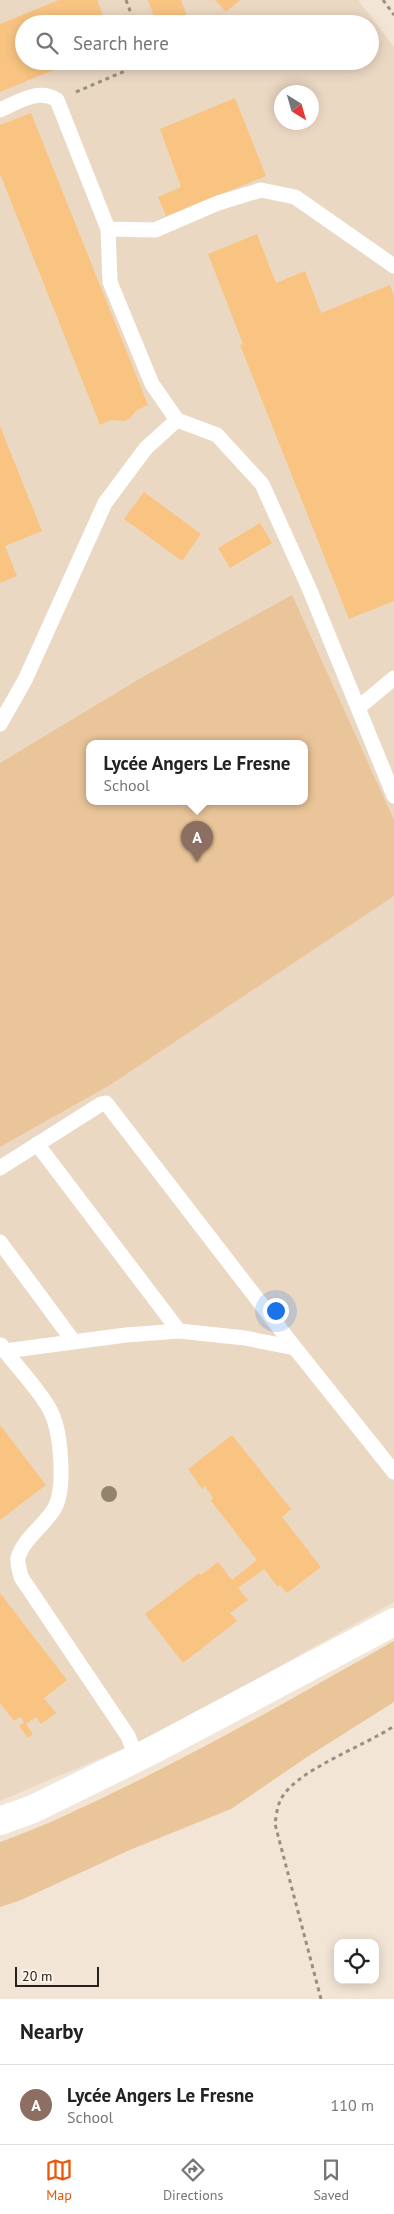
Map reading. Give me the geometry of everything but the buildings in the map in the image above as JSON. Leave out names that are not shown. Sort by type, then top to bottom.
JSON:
[{"type":"street","points":[[0,1821],[33,1809],[136,1757],[394,1622]]},
{"type":"lane","points":[[0,110],[33,95],[49,95],[57,100],[108,229],[110,282],[152,384],[177,420],[218,435],[262,484],[308,588],[394,796]]},
{"type":"lane","points":[[108,229],[155,230],[218,204],[262,190],[295,197],[394,266]]},
{"type":"lane","points":[[0,724],[25,680],[106,503],[146,448],[177,420]]},
{"type":"lane","points":[[358,708],[394,678]]},
{"type":"lane","points":[[0,1168],[106,1102],[295,1348],[394,1472]]},
{"type":"lane","points":[[37,1144],[179,1331]]},
{"type":"lane","points":[[0,1242],[74,1342]]},
{"type":"lane","points":[[3,1348],[179,1331],[245,1338],[295,1348]]},
{"type":"lane","points":[[3,1348],[50,1410],[56,1423],[62,1473],[61,1489],[55,1508],[23,1546],[18,1558],[21,1577],[128,1736],[136,1757]]},
{"type":"path","points":[[126,0],[132,15]]},
{"type":"path","points":[[383,0],[394,15]]},
{"type":"path","points":[[93,84],[125,70]]},
{"type":"path","points":[[321,1999],[275,1824],[280,1801],[293,1783],[394,1726]]},
{"type":"shaded area","points":[[0,0],[358,0],[369,15],[15,15],[15,70],[379,70],[379,27],[394,47],[394,1602],[160,1733],[0,1801]]},
{"type":"shaded area","points":[[292,595],[394,820],[394,896],[110,1085],[0,1147],[0,763],[141,678]]},
{"type":"shaded area","points":[[394,1641],[394,1702],[307,1757],[231,1809],[132,1849],[21,1900],[0,1907],[0,1842],[66,1815],[165,1767]]},
{"type":"place","name":"Lycée Angers Le Fresne","points":[[197,862]]}]
